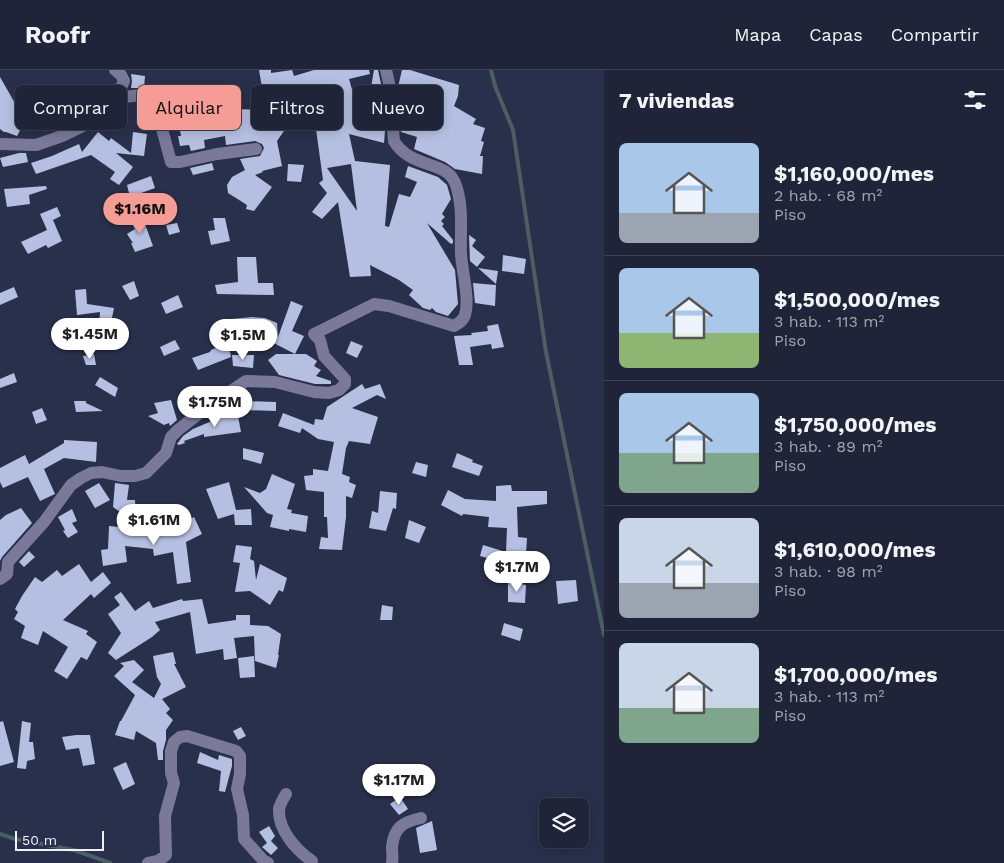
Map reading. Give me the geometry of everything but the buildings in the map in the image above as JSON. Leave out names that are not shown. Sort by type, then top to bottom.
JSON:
[{"type":"street","points":[[115,70],[122,75],[124,81],[122,85]]},
{"type":"street","points":[[0,579],[7,574],[8,562],[44,522],[71,485],[91,473],[102,472],[121,476],[135,476],[146,473],[166,453],[171,437],[178,430],[211,404],[246,381],[275,382],[314,392],[329,393],[339,390],[345,384],[345,379],[324,356],[320,340],[314,334],[374,304],[396,308],[454,326],[461,322],[465,315],[466,305],[461,255],[459,197],[453,178],[443,169],[408,157],[398,149],[394,141],[389,83],[386,70]]},
{"type":"street","points":[[127,97],[141,95],[155,103],[171,162],[256,149]]},
{"type":"street","points":[[0,144],[36,145],[74,130]]},
{"type":"street","points":[[148,863],[158,861],[166,855],[165,816],[174,782],[171,751],[174,742],[180,737],[187,736],[236,751],[240,756],[240,774],[237,789],[243,815],[244,839],[268,863]]},
{"type":"street","points":[[286,794],[279,810],[283,829],[289,839],[312,862]]},
{"type":"street","points":[[392,863],[392,847],[396,830],[404,824],[421,818]]},
{"type":"waterway","points":[[491,70],[495,86],[513,130],[546,352],[604,635]]},
{"type":"waterway","points":[[0,834],[15,839],[74,850],[110,863]]}]
